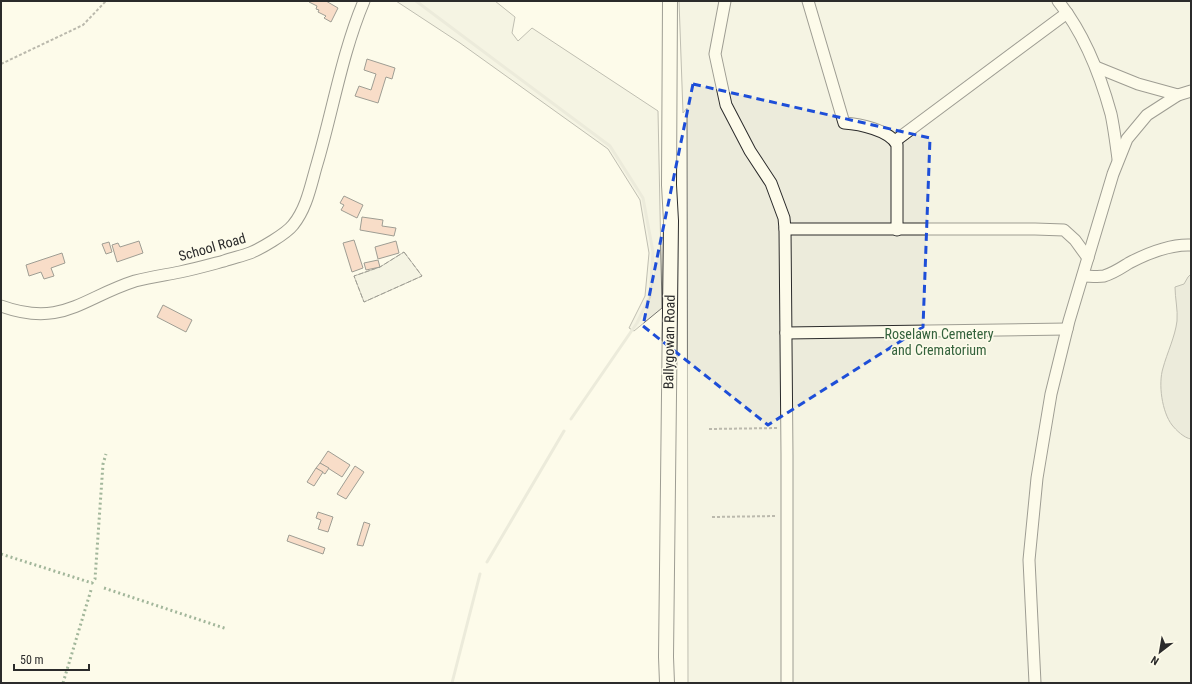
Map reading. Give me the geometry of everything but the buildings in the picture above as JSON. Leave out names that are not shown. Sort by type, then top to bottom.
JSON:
[{"type":"main road","name":"Ballygowan Road","points":[[667,683],[666,657],[671,221],[669,185],[670,1]]},
{"type":"street","name":"School Road","points":[[1,306],[28,314],[50,314],[68,310],[92,300],[104,293],[136,281],[189,270],[251,253],[275,239],[293,226],[305,204],[324,140],[347,50],[364,1]]},
{"type":"street","points":[[726,1],[715,54],[726,105],[750,151],[771,183],[784,218],[785,229],[787,683]]},
{"type":"street","points":[[808,1],[844,123],[859,124],[890,136],[895,141],[898,152],[897,230]]},
{"type":"street","points":[[1058,1],[1067,13],[1096,67],[1111,115],[1118,160]]},
{"type":"street","points":[[895,141],[1067,13]]},
{"type":"street","points":[[1096,67],[1138,84],[1178,95]]},
{"type":"street","points":[[1035,683],[1029,560],[1037,478],[1051,394],[1067,329],[1113,174],[1127,139],[1147,116],[1178,95],[1191,91]]},
{"type":"street","points":[[785,229],[1064,230],[1075,240],[1088,258]]},
{"type":"street","points":[[1083,276],[1103,276],[1115,272],[1129,263],[1152,253],[1179,244],[1191,244]]},
{"type":"street","points":[[786,333],[1067,329]]},
{"type":"path","points":[[1,64],[83,25],[106,1]]},
{"type":"path","points":[[709,429],[787,428]]},
{"type":"path","points":[[712,516],[786,516]]},
{"type":"highlighted area","points":[[693,84],[930,138],[923,327],[768,425],[643,326]]},
{"type":"green space","points":[[396,1],[495,1],[515,17],[512,33],[518,41],[532,28],[658,111],[662,308],[634,331],[629,328],[645,296],[649,253],[640,200],[608,149],[460,43]]},
{"type":"green space","name":"Roselawn Cemetery and Crematorium","points":[[679,1],[1191,1],[1191,683],[688,683],[687,108],[683,113]]},
{"type":"green space","points":[[404,252],[422,276],[364,302],[354,276],[380,267]]},
{"type":"shaded area","points":[[1191,274],[1191,439],[1180,434],[1169,419],[1163,405],[1161,382],[1163,368],[1175,333],[1177,321],[1175,287],[1184,284]]},
{"type":"waterway","points":[[416,1],[610,146],[643,198],[653,252],[650,296],[637,323],[571,419]]},
{"type":"waterway","points":[[487,562],[564,431]]},
{"type":"waterway","points":[[452,683],[480,574]]},
{"type":"hedge","points":[[1,554],[92,583],[95,579],[103,464],[106,454]]},
{"type":"hedge","points":[[104,588],[227,629]]},
{"type":"hedge","points":[[63,683],[91,590]]},
{"type":"fence","points":[[404,252],[422,276],[364,302],[354,276],[380,267],[404,252]]}]
